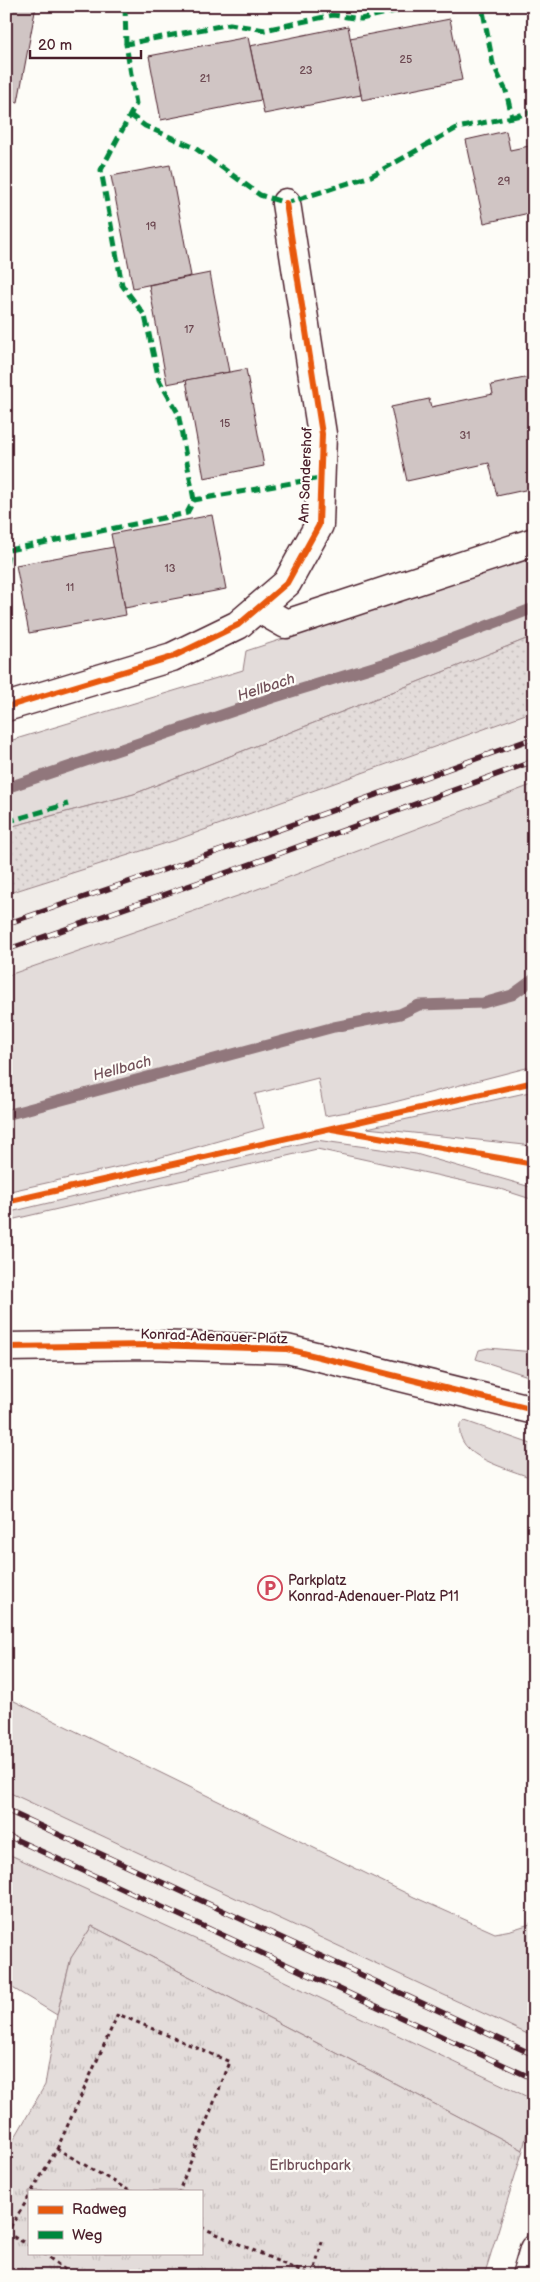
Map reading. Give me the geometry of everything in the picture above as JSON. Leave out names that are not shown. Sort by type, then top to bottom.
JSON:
[{"type":"street","name":"Am Sandershof","points":[[6,707],[172,658],[238,625],[287,583],[318,524],[322,434],[286,203]]},
{"type":"street","points":[[258,608],[286,624],[534,542]]},
{"type":"street","name":"Konrad-Adenauer-Platz","points":[[6,1347],[151,1345],[287,1349],[534,1410]]},
{"type":"street","points":[[526,2276],[534,2249]]},
{"type":"path","points":[[33,2190],[57,2149],[118,2014],[230,2062],[179,2190]]},
{"type":"path","points":[[57,2149],[128,2190]]},
{"type":"path","points":[[28,2198],[6,2233],[28,2244]]},
{"type":"path","points":[[202,2227],[312,2276],[322,2238]]},
{"type":"path","points":[[44,2254],[73,2276]]},
{"type":"shaded area","points":[[534,711],[534,784],[255,890],[6,976],[6,894],[179,839]]},
{"type":"shaded area","points":[[6,1791],[534,2037],[534,2100],[217,1949],[6,1853]]},
{"type":"green space","points":[[534,557],[534,636],[134,794],[6,828],[6,742],[243,670],[246,651]]},
{"type":"green space","points":[[534,636],[534,711],[179,839],[6,894],[6,828],[134,794]]},
{"type":"green space","points":[[534,784],[534,1066],[379,1106],[325,1116],[318,1078],[255,1094],[264,1128],[158,1158],[6,1192],[6,976],[255,890]]},
{"type":"green space","points":[[534,1091],[534,1146],[367,1128]]},
{"type":"green space","points":[[316,1140],[416,1154],[534,1188],[534,1200],[500,1189],[317,1149],[6,1221],[6,1213]]},
{"type":"green space","points":[[488,1348],[534,1352],[534,1378],[476,1359],[479,1350]]},
{"type":"green space","points":[[465,1421],[534,1445],[534,1479],[498,1466],[474,1453],[460,1436],[460,1424]]},
{"type":"green space","points":[[6,1697],[414,1897],[495,1933],[530,1924],[534,1917],[534,2037],[6,1791]]},
{"type":"green space","points":[[6,1853],[217,1949],[534,2100],[523,2150],[92,1926],[71,1958],[57,2015],[6,1984]]},
{"type":"green space","name":"Erlbruchpark","points":[[92,1926],[523,2150],[484,2276],[6,2276],[6,2153],[45,2085],[57,2015],[71,1958]]},
{"type":"building","points":[[6,6],[36,6],[18,102],[6,100]]},
{"type":"building","points":[[450,19],[462,80],[362,100],[350,38]]},
{"type":"building","points":[[348,26],[361,95],[264,114],[250,46]]},
{"type":"building","points":[[248,37],[261,100],[161,120],[149,56]]},
{"type":"building","points":[[506,131],[510,150],[534,145],[534,212],[484,223],[466,140]]},
{"type":"building","points":[[170,165],[191,276],[133,288],[111,176]]},
{"type":"building","points":[[210,273],[229,372],[167,384],[149,285]]},
{"type":"building","points":[[246,369],[264,466],[204,478],[186,380]]},
{"type":"building","points":[[534,376],[534,488],[497,496],[489,463],[407,481],[391,407],[429,399],[431,407],[493,394],[491,385]]},
{"type":"building","points":[[212,515],[226,589],[125,608],[111,534]]},
{"type":"building","points":[[114,547],[126,615],[29,633],[16,565]]},
{"type":"waterway","name":"Hellbach","points":[[6,788],[272,698],[396,660],[534,608]]},
{"type":"waterway","name":"Hellbach","points":[[6,1115],[334,1027],[400,1014],[419,1005],[483,1003],[512,995],[534,979]]},
{"type":"railway","points":[[6,924],[239,844],[534,738]]},
{"type":"railway","points":[[6,950],[534,761]]},
{"type":"railway","points":[[6,1810],[534,2055]]},
{"type":"railway","points":[[6,1835],[534,2079]]},
{"type":"marked path","points":[[125,6],[126,44]]},
{"type":"marked path","points":[[194,500],[178,413],[159,380],[145,316],[122,285],[101,170],[136,104],[126,44],[230,24],[265,30],[333,15],[361,19],[417,6]]},
{"type":"marked path","points":[[129,114],[145,126],[195,148],[260,195],[286,203],[371,176],[457,128],[512,117],[506,91],[493,64],[482,6]]},
{"type":"marked path","points":[[512,117],[534,112]]},
{"type":"marked path","points":[[6,565],[9,550],[187,513],[194,500],[320,478]]},
{"type":"marked path","points":[[6,822],[68,804]]},
{"type":"cycle path","points":[[6,707],[172,657],[238,625],[287,583],[319,525],[322,434],[286,203]]},
{"type":"cycle path","points":[[6,1202],[534,1082]]},
{"type":"cycle path","points":[[332,1129],[534,1164]]},
{"type":"cycle path","points":[[6,1347],[151,1345],[287,1349],[534,1410]]},
{"type":"place","name":"Parkplatz Konrad-Adenauer-Platz P11","points":[[270,1588]]}]
